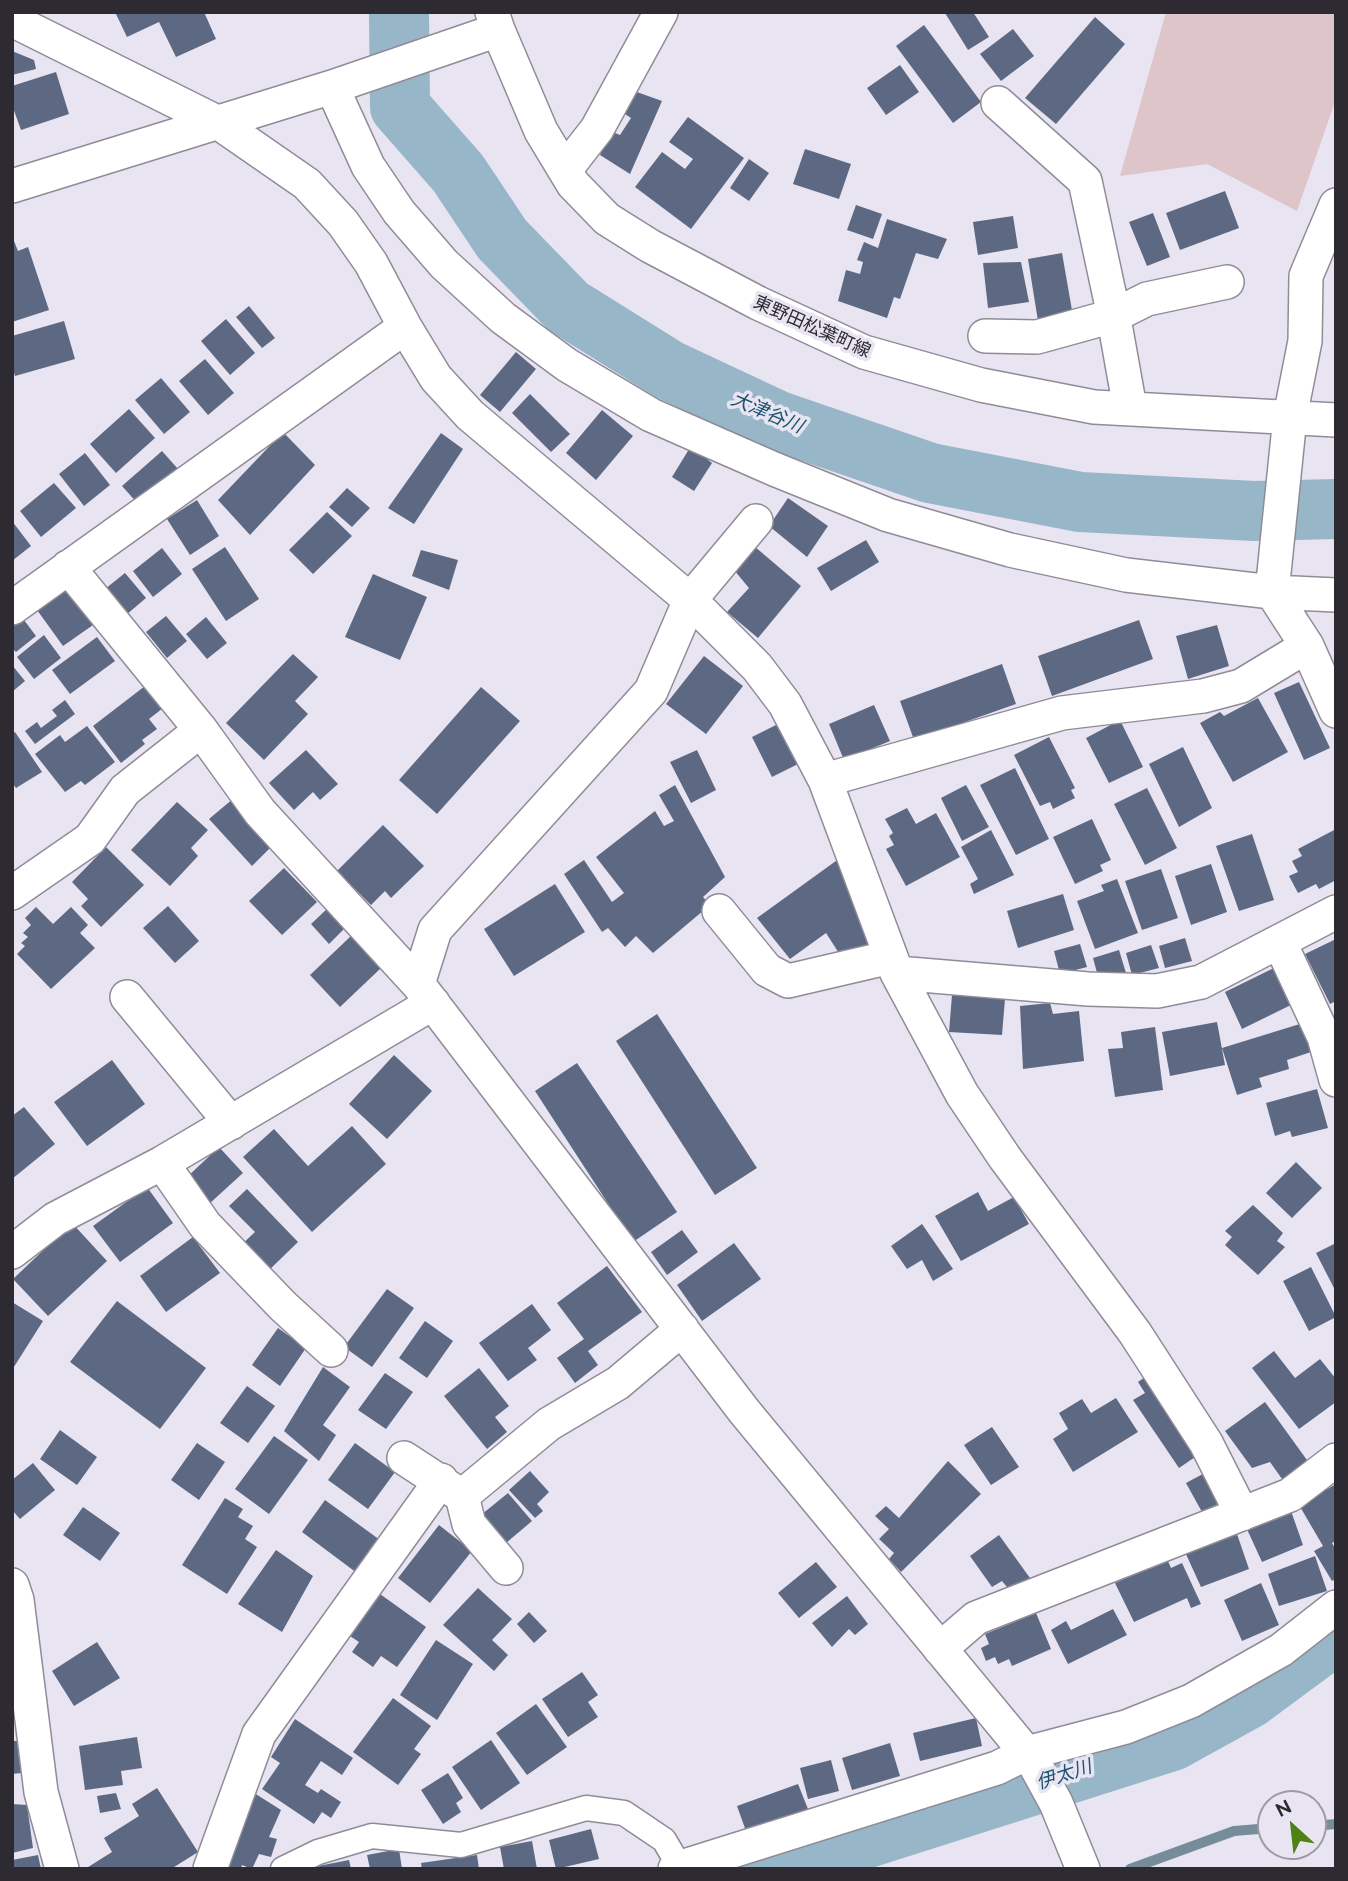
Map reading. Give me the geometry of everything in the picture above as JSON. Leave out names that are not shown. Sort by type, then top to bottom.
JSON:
[{"type":"street","points":[[565,170],[597,129],[661,12]]},
{"type":"street","points":[[12,20],[219,123],[307,184],[343,223],[371,263],[436,379],[470,415],[690,600],[757,667],[785,704],[825,780],[894,965],[962,1094],[1005,1158],[1135,1333],[1206,1443],[1242,1514]]},
{"type":"street","points":[[12,186],[340,84],[495,21]]},
{"type":"street","name":"東野田松葉町線","points":[[495,21],[541,131],[573,184],[607,219],[650,246],[758,303],[864,352],[982,385],[1094,407],[1130,408],[1289,426],[1336,420]]},
{"type":"street","points":[[340,84],[368,166],[399,212],[444,264],[503,318],[567,365],[650,415],[774,470],[901,519],[1010,550],[1126,575],[1336,595]]},
{"type":"street","points":[[998,103],[1085,181],[1130,408]]},
{"type":"street","points":[[1336,205],[1306,276],[1305,341],[1289,426],[1272,587],[1307,646],[1336,711]]},
{"type":"street","points":[[985,337],[1037,337],[1113,316],[1147,299],[1227,282]]},
{"type":"street","points":[[12,608],[405,327]]},
{"type":"street","points":[[12,1252],[55,1219],[231,1123],[425,994],[435,930],[651,691],[690,600],[756,521]]},
{"type":"street","points":[[68,568],[201,730],[260,812],[425,994],[744,1411],[1030,1757],[1056,1803],[1083,1869]]},
{"type":"street","points":[[825,780],[1062,713],[1203,696],[1241,686],[1307,646]]},
{"type":"street","points":[[12,893],[90,839],[125,790],[201,730]]},
{"type":"street","points":[[719,911],[767,970],[788,981],[894,965],[1088,989],[1157,991],[1201,982],[1336,912]]},
{"type":"street","points":[[1280,943],[1324,1037],[1336,1080]]},
{"type":"street","points":[[127,997],[231,1123]]},
{"type":"street","points":[[162,1163],[205,1225],[283,1306],[331,1350]]},
{"type":"street","points":[[210,1869],[259,1734],[452,1488],[549,1424],[618,1383],[682,1329]]},
{"type":"street","points":[[404,1458],[452,1488],[469,1524],[506,1568]]},
{"type":"street","points":[[940,1648],[976,1618],[1290,1495],[1336,1460]]},
{"type":"street","points":[[12,1585],[17,1600],[41,1792],[62,1869]]},
{"type":"street","points":[[283,1869],[318,1852],[372,1836],[461,1845],[586,1808],[624,1813],[664,1840],[679,1868],[1126,1727],[1191,1701],[1281,1650],[1336,1607]]},
{"type":"shaded area","points":[[1166,12],[1336,12],[1336,99],[1297,211],[1207,164],[1120,176]]},
{"type":"building","points":[[115,12],[204,12],[216,39],[176,57],[159,22],[127,37]]},
{"type":"building","points":[[946,12],[973,12],[989,37],[968,50]]},
{"type":"building","points":[[1095,17],[1125,44],[1056,124],[1025,98]]},
{"type":"building","points":[[924,25],[981,102],[953,123],[896,46]]},
{"type":"building","points":[[1013,29],[1034,56],[1001,81],[980,54]]},
{"type":"building","points":[[12,51],[34,60],[36,69],[12,75]]},
{"type":"building","points":[[900,65],[919,92],[886,115],[867,88]]},
{"type":"building","points":[[56,72],[69,114],[21,130],[12,105],[12,86]]},
{"type":"building","points":[[634,91],[662,101],[630,174],[600,155],[610,131],[620,135],[631,118],[622,112]]},
{"type":"building","points":[[688,117],[744,158],[691,229],[635,187],[662,152],[685,169],[693,159],[669,142]]},
{"type":"building","points":[[805,149],[851,164],[839,199],[793,184]]},
{"type":"building","points":[[749,159],[769,173],[749,201],[730,188]]},
{"type":"building","points":[[1225,191],[1239,228],[1180,250],[1166,213]]},
{"type":"building","points":[[856,205],[882,214],[873,239],[847,230]]},
{"type":"building","points":[[1153,213],[1170,257],[1147,266],[1129,222]]},
{"type":"building","points":[[1013,216],[1018,248],[978,255],[973,222]]},
{"type":"building","points":[[887,219],[947,239],[938,259],[916,253],[900,299],[894,297],[887,318],[838,301],[846,270],[860,274],[863,262],[857,260],[864,242],[878,248]]},
{"type":"building","points":[[12,236],[18,251],[28,247],[49,310],[12,322]]},
{"type":"building","points":[[1062,253],[1073,316],[1038,321],[1028,259]]},
{"type":"building","points":[[1021,262],[1029,302],[988,308],[983,263]]},
{"type":"building","points":[[249,306],[275,338],[262,348],[236,317]]},
{"type":"building","points":[[226,319],[255,353],[230,375],[201,341]]},
{"type":"building","points":[[64,321],[75,359],[15,376],[12,366],[12,336]]},
{"type":"building","points":[[516,352],[536,369],[500,412],[480,395]]},
{"type":"building","points":[[205,359],[234,393],[208,415],[179,381]]},
{"type":"building","points":[[161,378],[190,412],[164,434],[135,400]]},
{"type":"building","points":[[530,394],[570,434],[551,452],[512,413]]},
{"type":"building","points":[[129,409],[155,438],[116,473],[90,444]]},
{"type":"building","points":[[602,410],[633,436],[596,480],[566,453]]},
{"type":"building","points":[[283,432],[315,465],[250,535],[218,500]]},
{"type":"building","points":[[441,433],[463,449],[414,524],[388,508]]},
{"type":"building","points":[[691,446],[712,463],[694,491],[672,477]]},
{"type":"building","points":[[162,451],[178,469],[139,505],[122,486]]},
{"type":"building","points":[[85,453],[110,485],[84,506],[59,474]]},
{"type":"building","points":[[54,483],[76,508],[41,537],[20,511]]},
{"type":"building","points":[[347,488],[370,508],[352,527],[329,507]]},
{"type":"building","points":[[788,498],[828,526],[807,557],[769,526]]},
{"type":"building","points":[[197,500],[219,536],[190,555],[167,519]]},
{"type":"building","points":[[327,512],[352,536],[313,574],[289,550]]},
{"type":"building","points":[[12,521],[31,546],[12,561]]},
{"type":"building","points":[[866,540],[879,562],[831,591],[817,568]]},
{"type":"building","points":[[754,546],[801,586],[758,638],[727,612],[749,588],[734,570]]},
{"type":"building","points":[[225,547],[259,599],[226,621],[192,569]]},
{"type":"building","points":[[162,548],[182,574],[153,597],[133,571]]},
{"type":"building","points":[[421,550],[458,560],[449,590],[412,576]]},
{"type":"building","points":[[125,573],[146,598],[126,615],[105,589]]},
{"type":"building","points":[[373,574],[427,597],[400,660],[345,637]]},
{"type":"building","points":[[62,581],[93,625],[63,646],[32,603]]},
{"type":"building","points":[[18,612],[36,636],[16,652],[12,648],[12,617]]},
{"type":"building","points":[[166,616],[187,641],[167,658],[146,632]]},
{"type":"building","points":[[206,617],[227,643],[207,659],[186,634]]},
{"type":"building","points":[[1139,620],[1153,659],[1052,696],[1038,656]]},
{"type":"building","points":[[1217,625],[1229,666],[1188,679],[1176,636]]},
{"type":"building","points":[[44,635],[61,658],[34,679],[17,657]]},
{"type":"building","points":[[97,637],[115,661],[70,694],[52,670]]},
{"type":"building","points":[[293,654],[318,677],[295,701],[308,714],[264,760],[226,723]]},
{"type":"building","points":[[704,656],[743,686],[706,734],[666,704]]},
{"type":"building","points":[[1002,664],[1016,704],[914,740],[900,701]]},
{"type":"building","points":[[12,665],[25,681],[12,692]]},
{"type":"building","points":[[1299,682],[1330,748],[1304,760],[1274,693]]},
{"type":"building","points":[[145,686],[163,708],[149,719],[157,729],[142,740],[145,744],[121,763],[93,726]]},
{"type":"building","points":[[481,687],[520,721],[437,814],[399,780]]},
{"type":"building","points":[[1258,698],[1288,752],[1233,782],[1200,723],[1220,712],[1224,716]]},
{"type":"building","points":[[65,700],[75,714],[35,744],[25,731],[37,722],[41,728],[57,716],[52,710]]},
{"type":"building","points":[[874,705],[890,741],[844,760],[829,724]]},
{"type":"building","points":[[1120,720],[1143,767],[1109,783],[1086,738]]},
{"type":"building","points":[[778,724],[798,764],[772,777],[752,737]]},
{"type":"building","points":[[87,726],[115,762],[85,785],[81,781],[65,792],[35,754],[60,735],[65,742]]},
{"type":"building","points":[[15,732],[42,772],[16,788],[12,783],[12,734]]},
{"type":"building","points":[[1049,737],[1075,788],[1071,790],[1075,798],[1053,809],[1050,802],[1040,806],[1014,755]]},
{"type":"building","points":[[1183,747],[1212,808],[1179,827],[1149,764]]},
{"type":"building","points":[[306,750],[338,784],[320,800],[313,792],[294,810],[269,783]]},
{"type":"building","points":[[697,750],[716,790],[691,803],[670,762]]},
{"type":"building","points":[[1015,768],[1049,839],[1016,855],[980,785]]},
{"type":"building","points":[[675,785],[725,877],[703,897],[710,905],[653,953],[636,936],[625,947],[608,928],[602,932],[564,874],[584,860],[612,902],[624,893],[596,857],[655,811],[664,826],[674,821],[659,795]]},
{"type":"building","points":[[966,785],[989,827],[962,841],[941,798]]},
{"type":"building","points":[[1147,788],[1177,848],[1145,865],[1114,804]]},
{"type":"building","points":[[234,798],[275,843],[252,866],[209,819]]},
{"type":"building","points":[[177,802],[208,830],[191,848],[198,856],[170,886],[131,850]]},
{"type":"building","points":[[907,808],[916,824],[936,813],[960,857],[906,886],[886,849],[894,845],[889,836],[893,833],[885,819]]},
{"type":"building","points":[[1092,819],[1111,860],[1100,865],[1103,871],[1075,884],[1053,837]]},
{"type":"building","points":[[383,825],[424,866],[391,898],[385,891],[371,905],[337,871]]},
{"type":"building","points":[[1336,829],[1336,880],[1319,889],[1316,884],[1298,893],[1289,876],[1298,872],[1292,861],[1302,856],[1298,849]]},
{"type":"building","points":[[991,830],[1014,875],[974,894],[970,884],[978,879],[961,847]]},
{"type":"building","points":[[1252,834],[1274,900],[1239,911],[1216,846]]},
{"type":"building","points":[[106,847],[144,885],[101,927],[81,906],[88,899],[72,882]]},
{"type":"building","points":[[840,858],[869,944],[844,961],[826,933],[790,959],[757,918]]},
{"type":"building","points":[[1211,864],[1227,912],[1191,925],[1175,876]]},
{"type":"building","points":[[284,868],[317,902],[282,935],[249,901]]},
{"type":"building","points":[[1161,869],[1178,918],[1142,930],[1125,881]]},
{"type":"building","points":[[1117,879],[1138,933],[1095,949],[1077,901],[1104,891],[1101,885]]},
{"type":"building","points":[[555,884],[585,932],[514,976],[484,929]]},
{"type":"building","points":[[1063,894],[1074,930],[1018,948],[1007,911]]},
{"type":"building","points":[[168,906],[199,941],[175,963],[143,928]]},
{"type":"building","points":[[36,907],[53,924],[71,907],[88,925],[80,933],[95,948],[51,989],[17,954],[25,946],[21,943],[28,937],[23,933],[31,925],[25,918]]},
{"type":"building","points":[[329,907],[347,926],[329,944],[311,924]]},
{"type":"building","points":[[351,936],[381,968],[340,1007],[310,975]]},
{"type":"building","points":[[1185,938],[1192,961],[1165,968],[1159,946]]},
{"type":"building","points":[[1336,939],[1336,1001],[1330,1004],[1305,954]]},
{"type":"building","points":[[1080,944],[1087,967],[1060,974],[1054,951]]},
{"type":"building","points":[[1151,945],[1159,968],[1132,975],[1126,953]]},
{"type":"building","points":[[1119,950],[1126,973],[1099,980],[1093,958]]},
{"type":"building","points":[[1278,966],[1295,1003],[1242,1029],[1225,992]]},
{"type":"building","points":[[952,995],[1005,999],[1002,1035],[949,1032]]},
{"type":"building","points":[[1050,1003],[1053,1014],[1079,1011],[1084,1061],[1023,1069],[1020,1006]]},
{"type":"building","points":[[657,1014],[757,1168],[715,1195],[616,1041]]},
{"type":"building","points":[[1217,1022],[1225,1065],[1170,1076],[1162,1032]]},
{"type":"building","points":[[1303,1023],[1311,1052],[1287,1060],[1289,1069],[1259,1078],[1262,1087],[1237,1095],[1222,1048]]},
{"type":"building","points":[[1155,1027],[1163,1090],[1115,1097],[1108,1049],[1123,1048],[1121,1032]]},
{"type":"building","points":[[394,1055],[432,1091],[387,1139],[349,1104]]},
{"type":"building","points":[[112,1060],[145,1104],[87,1146],[54,1102]]},
{"type":"building","points":[[577,1063],[677,1212],[633,1242],[535,1091]]},
{"type":"building","points":[[1317,1089],[1328,1128],[1292,1137],[1290,1131],[1275,1136],[1266,1103]]},
{"type":"building","points":[[24,1107],[55,1144],[12,1179],[12,1116]]},
{"type":"building","points":[[352,1126],[386,1164],[312,1232],[243,1157],[274,1129],[308,1166]]},
{"type":"building","points":[[219,1147],[243,1173],[209,1204],[186,1178]]},
{"type":"building","points":[[1296,1162],[1322,1188],[1292,1218],[1266,1193]]},
{"type":"building","points":[[147,1187],[173,1223],[120,1262],[93,1226]]},
{"type":"building","points":[[247,1189],[298,1242],[265,1274],[239,1247],[255,1232],[229,1206]]},
{"type":"building","points":[[978,1192],[988,1211],[1014,1197],[1029,1224],[961,1261],[935,1216]]},
{"type":"building","points":[[1253,1205],[1283,1233],[1277,1241],[1285,1247],[1258,1275],[1225,1245],[1232,1237],[1225,1231]]},
{"type":"building","points":[[72,1223],[107,1261],[48,1316],[13,1279]]},
{"type":"building","points":[[922,1224],[953,1269],[933,1281],[922,1260],[907,1269],[891,1246]]},
{"type":"building","points":[[682,1230],[698,1252],[667,1275],[651,1252]]},
{"type":"building","points":[[193,1237],[220,1273],[166,1312],[140,1276]]},
{"type":"building","points":[[734,1243],[761,1279],[702,1321],[677,1285]]},
{"type":"building","points":[[1336,1243],[1336,1292],[1316,1253]]},
{"type":"building","points":[[607,1266],[642,1312],[588,1351],[598,1365],[575,1383],[557,1358],[584,1339],[557,1303]]},
{"type":"building","points":[[1311,1267],[1336,1317],[1309,1331],[1283,1281]]},
{"type":"building","points":[[387,1289],[414,1308],[372,1367],[344,1347]]},
{"type":"building","points":[[117,1301],[206,1368],[160,1429],[70,1362]]},
{"type":"building","points":[[12,1302],[43,1321],[12,1370]]},
{"type":"building","points":[[532,1304],[551,1330],[528,1348],[537,1360],[508,1381],[479,1343]]},
{"type":"building","points":[[425,1321],[453,1341],[427,1378],[399,1358]]},
{"type":"building","points":[[278,1328],[306,1348],[280,1386],[252,1365]]},
{"type":"building","points":[[1274,1351],[1295,1378],[1320,1359],[1336,1379],[1336,1402],[1299,1429],[1252,1368]]},
{"type":"building","points":[[323,1367],[350,1387],[323,1425],[336,1435],[319,1461],[284,1431]]},
{"type":"building","points":[[479,1368],[509,1406],[495,1417],[507,1432],[487,1449],[444,1396]]},
{"type":"building","points":[[1152,1372],[1204,1451],[1179,1468],[1133,1400],[1145,1393],[1138,1382]]},
{"type":"building","points":[[385,1373],[413,1392],[386,1429],[358,1410]]},
{"type":"building","points":[[247,1386],[275,1406],[248,1443],[220,1423]]},
{"type":"building","points":[[1116,1398],[1138,1432],[1073,1472],[1053,1439],[1068,1429],[1059,1413],[1082,1399],[1091,1413]]},
{"type":"building","points":[[1265,1402],[1312,1467],[1287,1486],[1270,1462],[1252,1468],[1225,1431]]},
{"type":"building","points":[[992,1427],[1019,1467],[991,1485],[964,1445]]},
{"type":"building","points":[[60,1430],[97,1457],[77,1485],[40,1459]]},
{"type":"building","points":[[274,1436],[308,1460],[269,1514],[235,1489]]},
{"type":"building","points":[[197,1443],[225,1462],[199,1500],[171,1480]]},
{"type":"building","points":[[355,1443],[395,1472],[368,1509],[328,1480]]},
{"type":"building","points":[[948,1461],[981,1494],[901,1572],[889,1559],[894,1553],[879,1539],[889,1529],[875,1516],[886,1506],[899,1518]]},
{"type":"building","points":[[33,1463],[55,1490],[20,1519],[12,1510],[12,1480]]},
{"type":"building","points":[[1212,1469],[1228,1499],[1202,1512],[1186,1483]]},
{"type":"building","points":[[530,1471],[549,1492],[537,1504],[543,1511],[535,1518],[509,1490]]},
{"type":"building","points":[[1336,1484],[1336,1541],[1332,1543],[1336,1550],[1336,1579],[1332,1581],[1314,1551],[1323,1546],[1299,1505]]},
{"type":"building","points":[[508,1493],[532,1521],[506,1543],[481,1515]]},
{"type":"building","points":[[225,1498],[243,1509],[238,1517],[253,1526],[245,1539],[257,1547],[227,1594],[182,1565]]},
{"type":"building","points":[[325,1500],[380,1540],[357,1573],[302,1532]]},
{"type":"building","points":[[83,1507],[120,1533],[100,1561],[63,1535]]},
{"type":"building","points":[[1291,1511],[1303,1545],[1262,1562],[1246,1527]]},
{"type":"building","points":[[439,1525],[472,1551],[430,1603],[398,1578]]},
{"type":"building","points":[[1237,1534],[1249,1569],[1201,1587],[1185,1552]]},
{"type":"building","points":[[999,1535],[1030,1578],[1011,1592],[1002,1581],[992,1587],[970,1556]]},
{"type":"building","points":[[276,1550],[313,1576],[282,1632],[238,1604]]},
{"type":"building","points":[[1315,1556],[1327,1591],[1279,1606],[1268,1574]]},
{"type":"building","points":[[1167,1559],[1171,1568],[1182,1563],[1201,1604],[1191,1608],[1187,1598],[1134,1622],[1115,1583]]},
{"type":"building","points":[[816,1562],[837,1587],[799,1618],[778,1593]]},
{"type":"building","points":[[1261,1583],[1279,1625],[1242,1641],[1224,1600]]},
{"type":"building","points":[[478,1588],[512,1619],[492,1640],[508,1655],[494,1671],[443,1625]]},
{"type":"building","points":[[380,1594],[426,1627],[397,1667],[381,1656],[373,1667],[352,1652],[359,1642],[350,1636]]},
{"type":"building","points":[[847,1596],[868,1624],[855,1635],[849,1629],[832,1647],[812,1623]]},
{"type":"building","points":[[1113,1609],[1127,1635],[1068,1664],[1051,1630],[1066,1621],[1071,1630]]},
{"type":"building","points":[[529,1612],[547,1631],[534,1643],[517,1624]]},
{"type":"building","points":[[1036,1613],[1051,1649],[1012,1666],[1009,1659],[998,1664],[995,1657],[986,1661],[981,1648],[989,1644],[985,1634]]},
{"type":"building","points":[[436,1640],[473,1664],[437,1720],[400,1695]]},
{"type":"building","points":[[97,1642],[120,1678],[74,1706],[52,1671]]},
{"type":"building","points":[[582,1672],[598,1695],[588,1702],[598,1717],[568,1737],[542,1699]]},
{"type":"building","points":[[393,1698],[431,1726],[414,1749],[421,1754],[398,1785],[353,1752]]},
{"type":"building","points":[[536,1704],[567,1747],[527,1775],[496,1733]]},
{"type":"building","points":[[976,1718],[982,1746],[920,1761],[913,1733]]},
{"type":"building","points":[[295,1719],[353,1758],[342,1775],[321,1761],[305,1785],[318,1793],[321,1789],[341,1802],[331,1818],[322,1812],[314,1824],[262,1789],[280,1763],[271,1757]]},
{"type":"building","points":[[137,1737],[142,1768],[121,1771],[123,1785],[85,1790],[79,1746]]},
{"type":"building","points":[[491,1740],[520,1783],[481,1810],[452,1767]]},
{"type":"building","points":[[12,1741],[17,1741],[21,1773],[12,1774]]},
{"type":"building","points":[[890,1743],[900,1776],[852,1790],[842,1758]]},
{"type":"building","points":[[831,1760],[839,1791],[808,1799],[800,1768]]},
{"type":"building","points":[[448,1773],[463,1798],[456,1803],[461,1812],[443,1824],[421,1790]]},
{"type":"building","points":[[798,1784],[808,1809],[746,1831],[737,1806]]},
{"type":"building","points":[[157,1788],[198,1852],[171,1869],[85,1869],[112,1852],[104,1838],[139,1816],[132,1804]]},
{"type":"building","points":[[251,1791],[281,1810],[269,1837],[277,1839],[271,1857],[259,1854],[252,1869],[242,1865],[241,1869],[225,1869]]},
{"type":"building","points":[[116,1793],[121,1809],[100,1813],[97,1796]]},
{"type":"building","points":[[12,1804],[27,1805],[33,1848],[12,1853]]},
{"type":"building","points":[[591,1829],[599,1859],[556,1869],[549,1840]]},
{"type":"building","points":[[532,1841],[537,1869],[504,1869],[500,1847]]},
{"type":"building","points":[[399,1849],[402,1869],[370,1869],[367,1855]]},
{"type":"building","points":[[38,1855],[41,1869],[12,1869],[12,1860]]},
{"type":"building","points":[[477,1855],[479,1869],[422,1869],[421,1863]]},
{"type":"building","points":[[349,1860],[351,1869],[318,1869],[318,1866]]},
{"type":"waterway","name":"大津谷川","points":[[399,12],[400,107],[458,173],[502,239],[568,307],[669,370],[778,421],[930,473],[1080,502],[1254,511],[1336,509]]},
{"type":"waterway","name":"伊太川","points":[[770,1869],[1172,1741],[1248,1699],[1336,1634]]},
{"type":"waterway","points":[[1327,1825],[1336,1824]]},
{"type":"waterway","points":[[1130,1869],[1234,1831],[1257,1829]]}]
